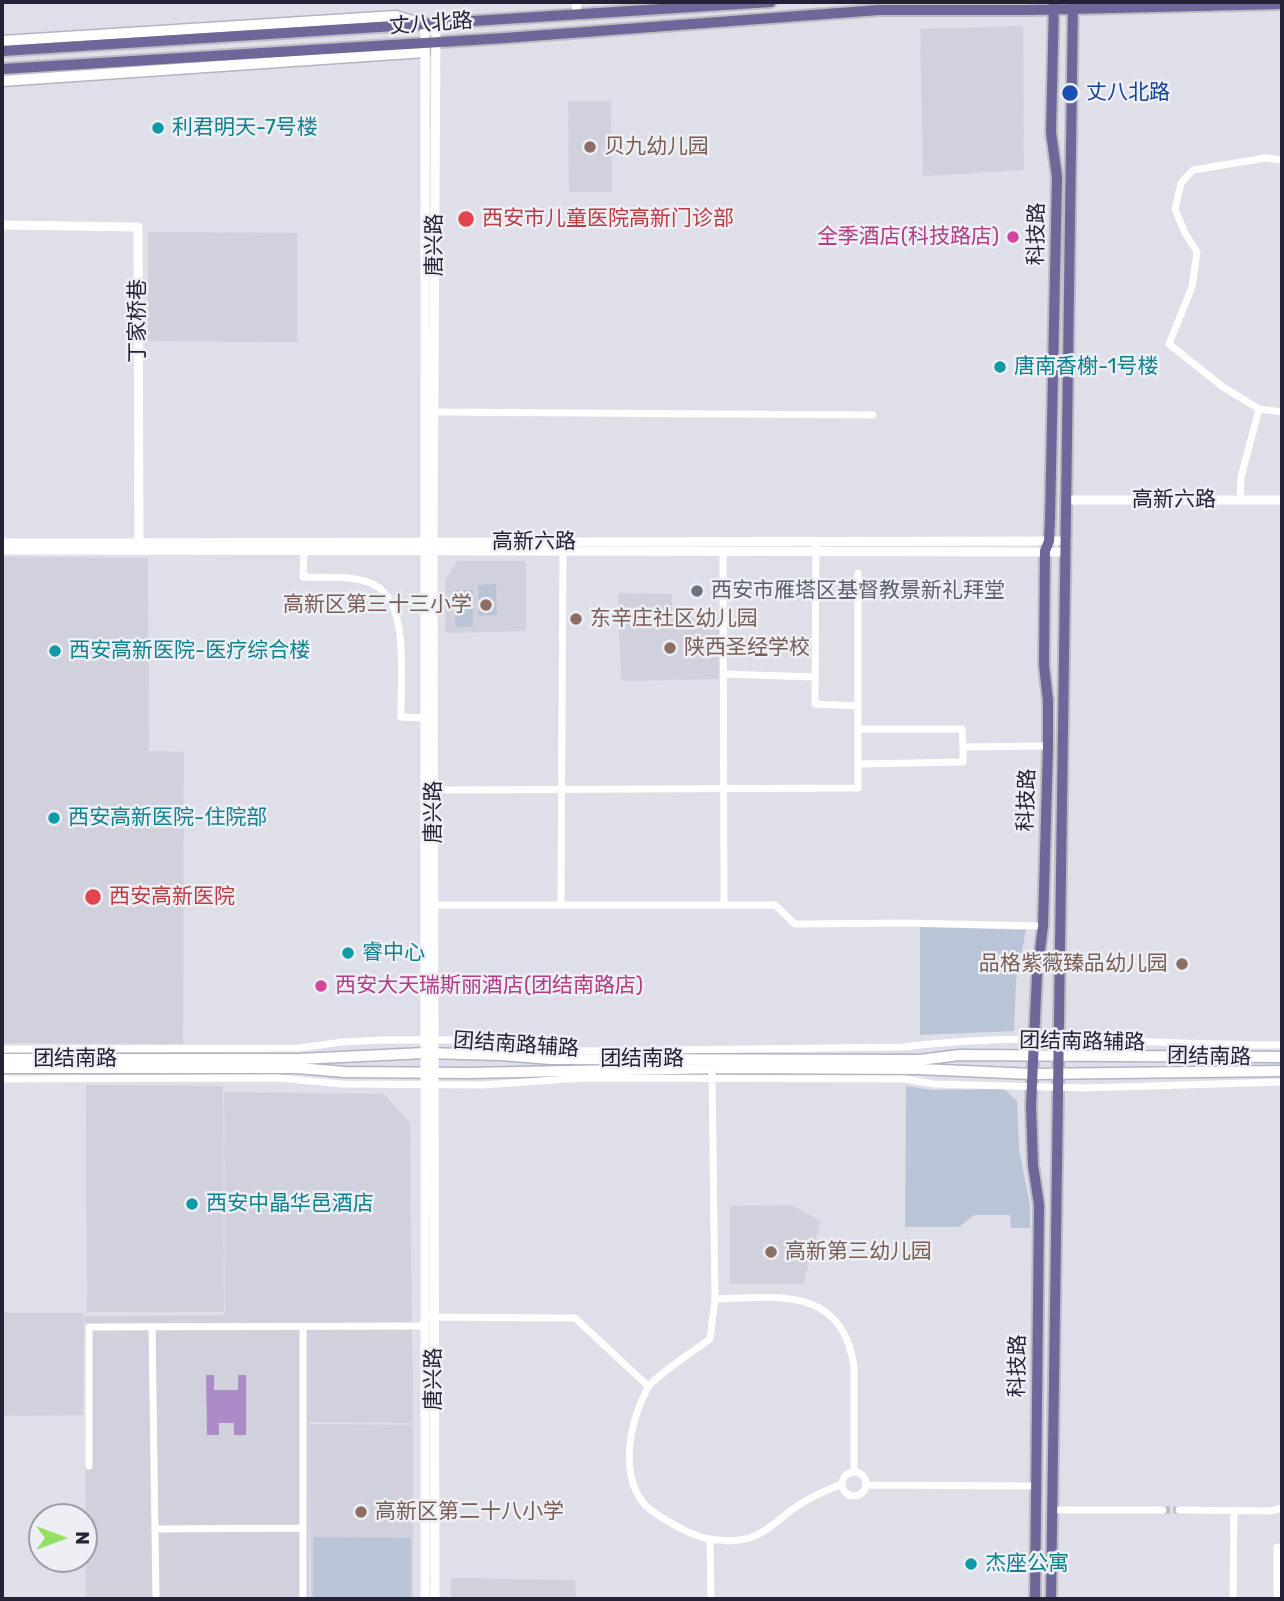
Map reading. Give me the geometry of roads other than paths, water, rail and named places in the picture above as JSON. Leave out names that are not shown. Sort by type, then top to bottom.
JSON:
[{"type":"main road","name":"丈八北路","points":[[2,51],[771,2]]},
{"type":"main road","name":"丈八北路","points":[[2,69],[429,46],[879,10],[1073,4],[1282,4]]},
{"type":"main road","name":"科技路","points":[[1051,1599],[1073,4]]},
{"type":"main road","name":"科技路","points":[[1035,1599],[1039,1205],[1033,1165],[1031,1080],[1042,926],[1048,746],[1048,701],[1044,664],[1057,177],[1051,132],[1053,5]]},
{"type":"main road","points":[[2,41],[396,16],[431,25]]},
{"type":"main road","points":[[2,81],[429,46]]},
{"type":"main road","name":"团结南路","points":[[2,1059],[299,1059],[430,1054],[722,1060],[920,1060],[959,1055],[1282,1058]]},
{"type":"main road","name":"团结南路","points":[[2,1068],[284,1068],[430,1073],[712,1073],[919,1069],[1031,1080],[1059,1074],[1282,1070]]},
{"type":"street","points":[[576,2],[577,15]]},
{"type":"street","name":"唐兴路","points":[[425,1599],[430,1084],[431,25]]},
{"type":"street","name":"唐兴路","points":[[429,46],[434,412],[426,718],[431,790]]},
{"type":"street","points":[[1282,160],[1265,158],[1193,170],[1181,183],[1175,209],[1197,252],[1192,288],[1169,344],[1223,387],[1259,409],[1282,412]]},
{"type":"street","name":"丁家桥巷","points":[[2,225],[138,227],[139,547]]},
{"type":"street","points":[[1240,500],[1241,477],[1259,409]]},
{"type":"street","points":[[434,412],[873,415]]},
{"type":"street","name":"高新六路","points":[[1067,500],[1282,500]]},
{"type":"street","name":"高新六路","points":[[2,543],[304,552],[429,547],[563,551],[723,551],[816,546]]},
{"type":"street","points":[[816,546],[815,704],[858,706]]},
{"type":"street","name":"高新六路","points":[[2,550],[139,547],[1066,546]]},
{"type":"street","points":[[561,905],[563,551]]},
{"type":"street","points":[[723,551],[724,905]]},
{"type":"street","points":[[304,552],[303,577],[367,581],[382,588],[389,596],[399,621],[401,717],[426,718]]},
{"type":"street","points":[[431,790],[858,788],[858,573]]},
{"type":"street","points":[[723,674],[815,677]]},
{"type":"street","points":[[858,729],[962,729],[963,762],[858,764]]},
{"type":"street","points":[[962,747],[1048,746]]},
{"type":"street","points":[[430,905],[775,905],[795,924],[1042,926]]},
{"type":"street","name":"团结南路辅路","points":[[2,1049],[299,1048],[342,1042],[430,1040],[520,1041],[583,1051],[904,1047],[948,1042],[1033,1041],[1282,1045]]},
{"type":"street","points":[[712,1073],[715,1298],[710,1339],[648,1386],[632,1430],[630,1461],[633,1483],[646,1506],[688,1533],[710,1541],[747,1539],[764,1531],[798,1505],[842,1484],[846,1474],[854,1471],[865,1477],[867,1485],[864,1492],[853,1496],[846,1493],[842,1484]]},
{"type":"street","name":"团结南路辅路","points":[[2,1079],[278,1078],[342,1084],[517,1084],[585,1078],[712,1073]]},
{"type":"street","name":"团结南路辅路","points":[[1031,1080],[1058,1087],[1210,1086],[1282,1082]]},
{"type":"street","points":[[715,1298],[797,1299],[825,1310],[834,1318],[847,1339],[854,1367],[854,1471]]},
{"type":"street","points":[[89,1466],[89,1327],[303,1326],[429,1320],[575,1318],[648,1386]]},
{"type":"street","name":"唐兴路","points":[[429,1320],[435,1599]]},
{"type":"street","points":[[303,1326],[303,1599]]},
{"type":"street","points":[[152,1327],[156,1599]]},
{"type":"street","points":[[867,1485],[1037,1486]]},
{"type":"street","points":[[1179,1510],[1270,1511],[1282,1507]]},
{"type":"street","points":[[1052,1510],[1163,1510]]},
{"type":"street","points":[[1233,1599],[1234,1510]]},
{"type":"street","points":[[156,1529],[303,1528]]},
{"type":"street","points":[[710,1541],[711,1599]]},
{"type":"street","points":[[1277,1547],[1277,1599]]},
{"type":"tunnel","points":[[1163,1510],[1179,1510]]},
{"type":"place","name":"丈八北路","points":[[1070,93]]},
{"type":"place","name":"利君明天-7号楼","points":[[158,128]]},
{"type":"place","name":"贝九幼儿园","points":[[590,147]]},
{"type":"place","name":"西安市儿童医院高新门诊部","points":[[466,219]]},
{"type":"place","name":"全季酒店(科技路店)","points":[[1013,237]]},
{"type":"place","name":"唐南香榭-1号楼","points":[[1000,367]]},
{"type":"place","name":"西安市雁塔区基督教景新礼拜堂","points":[[697,591]]},
{"type":"place","name":"高新区第三十三小学","points":[[486,605]]},
{"type":"place","name":"东辛庄社区幼儿园","points":[[576,619]]},
{"type":"place","name":"陕西圣经学校","points":[[670,648]]},
{"type":"place","name":"西安高新医院-医疗综合楼","points":[[55,651]]},
{"type":"place","name":"西安高新医院-住院部","points":[[54,818]]},
{"type":"place","name":"西安高新医院","points":[[93,897]]},
{"type":"place","name":"睿中心","points":[[348,953]]},
{"type":"place","name":"品格紫薇臻品幼儿园","points":[[1182,964]]},
{"type":"place","name":"西安大天瑞斯丽酒店(团结南路店)","points":[[321,986]]},
{"type":"place","name":"西安中晶华邑酒店","points":[[192,1204]]},
{"type":"place","name":"高新第三幼儿园","points":[[771,1252]]},
{"type":"place","name":"高新区第二十八小学","points":[[361,1512]]},
{"type":"place","name":"杰座公寓","points":[[971,1564]]}]
